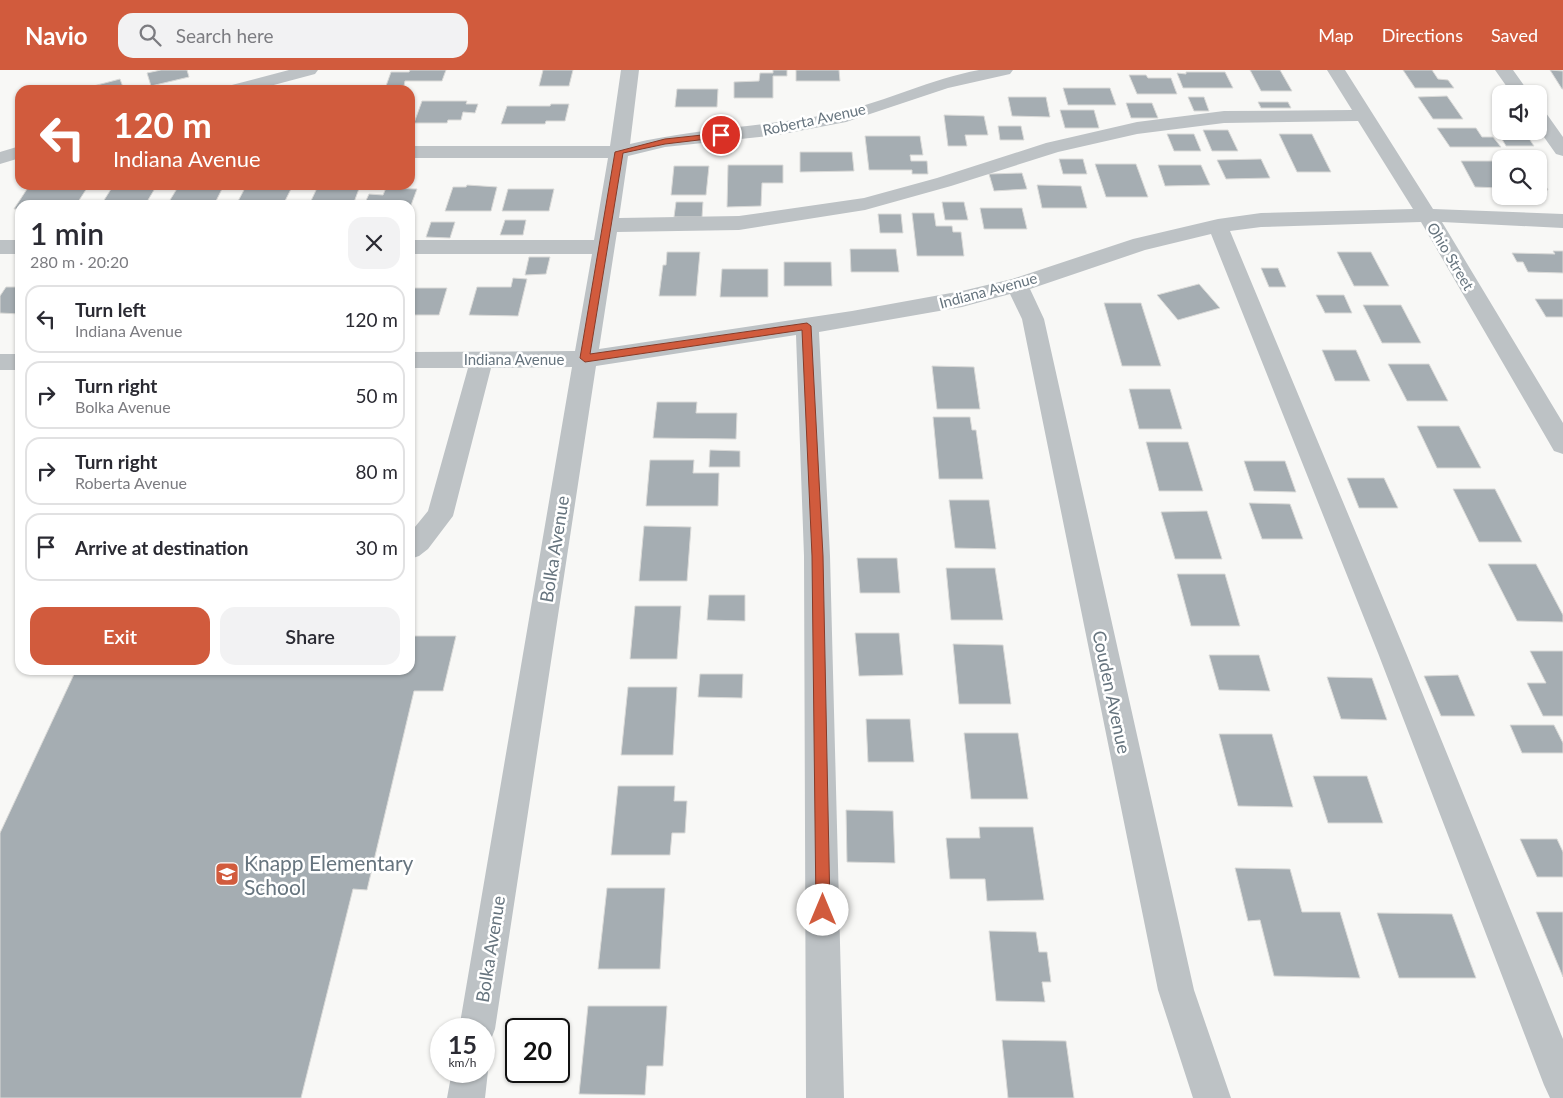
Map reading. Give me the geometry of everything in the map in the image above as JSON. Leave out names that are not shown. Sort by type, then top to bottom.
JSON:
[{"type":"street","points":[[253,85],[309,70]]},
{"type":"street","name":"Bolka Avenue","points":[[479,1018],[619,152],[630,70]]},
{"type":"street","name":"Roberta Avenue","points":[[415,152],[619,152],[665,141],[778,129],[846,116],[943,84],[1004,70]]},
{"type":"street","name":"Ohio Street","points":[[1336,70],[1427,215],[1563,444]]},
{"type":"street","points":[[1504,70],[1515,85]]},
{"type":"street","points":[[415,247],[605,236],[739,222],[865,204],[944,182],[1053,147],[1137,128],[1224,117],[1364,115]]},
{"type":"street","points":[[1547,128],[1563,150]]},
{"type":"street","points":[[0,158],[15,154]]},
{"type":"street","name":"Indiana Avenue","points":[[415,360],[585,358],[807,326],[962,299],[1017,285],[1140,244],[1218,226],[1260,220],[1427,215],[1563,221]]},
{"type":"street","points":[[1218,226],[1392,653],[1563,1085]]},
{"type":"street","points":[[0,247],[15,247]]},
{"type":"street","name":"Couden Avenue","points":[[1017,285],[1033,319],[1176,990],[1212,1098]]},
{"type":"street","points":[[807,326],[818,556],[825,1098]]},
{"type":"street","points":[[415,544],[440,516],[482,359]]},
{"type":"street","points":[[0,362],[15,362]]},
{"type":"street","points":[[466,1098],[468,1083]]},
{"type":"building","points":[[161,70],[187,70],[189,77],[151,85],[147,73]]},
{"type":"building","points":[[410,70],[446,70],[442,81],[405,81],[404,85],[386,85],[391,72],[409,72]]},
{"type":"building","points":[[543,70],[573,70],[569,86],[539,86]]},
{"type":"building","points":[[773,70],[787,70],[787,76],[773,76],[773,98],[734,98],[734,82],[759,81],[760,73],[773,73]]},
{"type":"building","points":[[796,70],[839,70],[840,81],[796,81]]},
{"type":"building","points":[[1250,70],[1280,70],[1292,91],[1261,91]]},
{"type":"building","points":[[1403,70],[1432,70],[1438,79],[1448,80],[1454,88],[1415,88]]},
{"type":"building","points":[[1550,70],[1563,71],[1563,89],[1562,89]]},
{"type":"building","points":[[1186,72],[1225,72],[1233,88],[1183,88],[1177,73],[1186,74]]},
{"type":"building","points":[[1129,75],[1146,75],[1148,78],[1171,78],[1177,94],[1137,94]]},
{"type":"building","points":[[120,79],[122,85],[97,85]]},
{"type":"building","points":[[1063,88],[1110,88],[1116,105],[1068,105]]},
{"type":"building","points":[[677,89],[718,89],[717,107],[675,107]]},
{"type":"building","points":[[1447,96],[1463,119],[1433,119],[1418,97]]},
{"type":"building","points":[[1008,97],[1046,97],[1050,117],[1012,116]]},
{"type":"building","points":[[1188,97],[1204,97],[1209,111],[1194,111]]},
{"type":"building","points":[[422,101],[467,101],[466,104],[478,104],[475,113],[463,112],[461,120],[448,120],[447,123],[415,123]]},
{"type":"building","points":[[1258,102],[1288,102],[1291,108],[1261,108]]},
{"type":"building","points":[[1126,103],[1152,103],[1158,118],[1131,118]]},
{"type":"building","points":[[551,104],[569,104],[565,121],[546,121],[545,124],[501,124],[507,106],[550,106]]},
{"type":"building","points":[[1060,110],[1094,110],[1099,128],[1065,128]]},
{"type":"building","points":[[944,115],[984,116],[988,135],[965,135],[967,146],[948,146]]},
{"type":"building","points":[[998,126],[1021,126],[1024,140],[1000,140]]},
{"type":"building","points":[[1437,128],[1476,128],[1482,137],[1492,137],[1492,140],[1495,140],[1501,147],[1450,147]]},
{"type":"building","points":[[1203,130],[1228,130],[1238,151],[1212,151]]},
{"type":"building","points":[[1167,134],[1194,134],[1201,151],[1174,151]]},
{"type":"building","points":[[1279,134],[1312,134],[1331,172],[1297,172]]},
{"type":"building","points":[[865,136],[920,136],[923,155],[910,155],[911,161],[927,161],[928,174],[912,174],[912,170],[869,170]]},
{"type":"building","points":[[1502,140],[1530,140],[1534,146],[1506,146]]},
{"type":"building","points":[[800,152],[852,152],[854,171],[800,172]]},
{"type":"building","points":[[1059,159],[1083,159],[1087,174],[1063,174]]},
{"type":"building","points":[[1261,159],[1270,178],[1226,179],[1217,160]]},
{"type":"building","points":[[1461,161],[1492,161],[1492,188],[1475,187]]},
{"type":"building","points":[[1095,164],[1136,164],[1148,197],[1106,197]]},
{"type":"building","points":[[728,165],[783,165],[783,183],[762,183],[761,206],[727,207]]},
{"type":"building","points":[[1158,165],[1201,165],[1210,185],[1165,186]]},
{"type":"building","points":[[674,166],[709,166],[706,195],[671,195]]},
{"type":"building","points":[[1022,173],[1027,189],[994,191],[989,174]]},
{"type":"building","points":[[467,185],[497,187],[491,211],[445,211],[453,187],[466,187]]},
{"type":"building","points":[[1037,185],[1081,186],[1087,208],[1042,208]]},
{"type":"building","points":[[417,189],[413,200],[366,200],[369,194],[383,195],[385,190]]},
{"type":"building","points":[[508,189],[554,189],[549,211],[502,211]]},
{"type":"building","points":[[26,190],[86,190],[79,200],[20,200]]},
{"type":"building","points":[[110,190],[154,190],[148,200],[104,200]]},
{"type":"building","points":[[176,190],[222,190],[216,200],[170,200]]},
{"type":"building","points":[[244,190],[290,190],[286,200],[239,200]]},
{"type":"building","points":[[316,190],[359,190],[355,200],[311,200]]},
{"type":"building","points":[[676,202],[703,202],[702,217],[674,217]]},
{"type":"building","points":[[942,202],[964,202],[968,220],[945,220]]},
{"type":"building","points":[[980,208],[1022,208],[1027,229],[984,229]]},
{"type":"building","points":[[912,213],[934,213],[936,226],[952,226],[953,232],[961,232],[964,256],[917,256]]},
{"type":"building","points":[[878,214],[901,214],[903,233],[880,233]]},
{"type":"building","points":[[505,220],[526,220],[523,235],[500,235]]},
{"type":"building","points":[[431,222],[455,222],[450,238],[426,237]]},
{"type":"building","points":[[850,249],[896,249],[899,272],[851,272]]},
{"type":"building","points":[[1553,251],[1563,251],[1563,273],[1528,272],[1523,262],[1517,262],[1512,253],[1555,254]]},
{"type":"building","points":[[667,252],[700,252],[696,296],[659,296],[663,265],[666,265]]},
{"type":"building","points":[[1337,252],[1371,252],[1389,286],[1354,286]]},
{"type":"building","points":[[529,257],[550,257],[546,274],[525,275]]},
{"type":"building","points":[[784,262],[831,262],[832,286],[784,286]]},
{"type":"building","points":[[1261,268],[1278,268],[1286,287],[1269,287]]},
{"type":"building","points":[[722,269],[768,269],[768,297],[720,297]]},
{"type":"building","points":[[513,278],[527,279],[518,316],[469,315],[477,287],[511,287]]},
{"type":"building","points":[[1199,284],[1220,308],[1178,320],[1157,295]]},
{"type":"building","points":[[6,287],[15,287],[15,314],[0,313],[0,296]]},
{"type":"building","points":[[415,288],[447,288],[439,315],[415,315]]},
{"type":"building","points":[[1316,295],[1344,295],[1352,313],[1325,313]]},
{"type":"building","points":[[1535,299],[1563,299],[1563,317],[1546,317]]},
{"type":"building","points":[[1104,303],[1141,303],[1161,366],[1122,366]]},
{"type":"building","points":[[1363,305],[1401,305],[1421,343],[1382,343]]},
{"type":"building","points":[[1322,350],[1356,350],[1370,381],[1335,381]]},
{"type":"building","points":[[1388,364],[1429,364],[1448,401],[1407,401]]},
{"type":"building","points":[[932,366],[974,367],[980,409],[937,409]]},
{"type":"building","points":[[1129,389],[1170,389],[1182,429],[1139,429]]},
{"type":"building","points":[[657,402],[697,402],[696,413],[737,413],[736,439],[653,438]]},
{"type":"building","points":[[933,417],[970,417],[972,430],[976,430],[983,479],[939,479]]},
{"type":"building","points":[[1417,426],[1459,426],[1481,468],[1437,468]]},
{"type":"building","points":[[1146,442],[1188,442],[1203,491],[1159,491]]},
{"type":"building","points":[[710,450],[740,451],[740,467],[709,467]]},
{"type":"building","points":[[650,460],[694,460],[693,473],[719,473],[718,506],[646,506]]},
{"type":"building","points":[[1244,461],[1285,461],[1296,492],[1254,491]]},
{"type":"building","points":[[1347,478],[1384,478],[1398,508],[1359,508]]},
{"type":"building","points":[[1453,489],[1495,489],[1522,542],[1479,542]]},
{"type":"building","points":[[949,500],[989,500],[996,549],[955,548]]},
{"type":"building","points":[[1249,503],[1290,504],[1303,539],[1262,539]]},
{"type":"building","points":[[1207,511],[1222,559],[1175,559],[1161,512]]},
{"type":"building","points":[[644,526],[691,527],[687,581],[639,581]]},
{"type":"building","points":[[857,558],[897,558],[900,593],[860,593]]},
{"type":"building","points":[[1488,564],[1536,564],[1563,615],[1563,622],[1517,621]]},
{"type":"building","points":[[946,568],[995,568],[1003,620],[951,620]]},
{"type":"building","points":[[1177,574],[1225,574],[1240,626],[1191,626]]},
{"type":"building","points":[[709,595],[745,595],[745,621],[707,620]]},
{"type":"building","points":[[635,606],[681,606],[677,659],[630,659]]},
{"type":"building","points":[[855,633],[899,633],[903,675],[859,676]]},
{"type":"building","name":"Knapp Elementary School","points":[[415,636],[456,636],[443,691],[414,691],[367,890],[353,889],[301,1098],[0,1098],[0,833],[74,675],[415,675]]},
{"type":"building","points":[[953,644],[1003,645],[1011,704],[959,704]]},
{"type":"building","points":[[1530,651],[1563,651],[1563,716],[1543,716],[1527,683],[1546,683]]},
{"type":"building","points":[[1209,655],[1259,655],[1270,691],[1219,690]]},
{"type":"building","points":[[700,674],[743,674],[742,698],[698,697]]},
{"type":"building","points":[[1458,675],[1475,716],[1441,716],[1424,676]]},
{"type":"building","points":[[1327,677],[1372,678],[1387,720],[1341,719]]},
{"type":"building","points":[[628,687],[677,687],[673,755],[621,755]]},
{"type":"building","points":[[866,719],[910,719],[914,762],[868,762]]},
{"type":"building","points":[[1510,725],[1554,725],[1563,743],[1563,753],[1522,753]]},
{"type":"building","points":[[964,733],[1018,733],[1028,799],[971,799]]},
{"type":"building","points":[[1219,734],[1272,734],[1293,807],[1238,806]]},
{"type":"building","points":[[1313,776],[1367,776],[1383,823],[1328,823]]},
{"type":"building","points":[[618,786],[675,786],[674,801],[687,801],[685,833],[672,833],[670,855],[611,855]]},
{"type":"building","points":[[846,810],[893,811],[895,863],[847,862]]},
{"type":"building","points":[[979,827],[1033,827],[1044,900],[987,901],[985,879],[950,879],[946,838],[980,838]]},
{"type":"building","points":[[1520,839],[1557,839],[1563,852],[1563,877],[1537,877]]},
{"type":"building","points":[[1235,868],[1290,869],[1302,912],[1340,912],[1360,978],[1274,976],[1260,920],[1248,921]]},
{"type":"building","points":[[607,888],[665,888],[660,969],[598,969]]},
{"type":"building","points":[[1536,912],[1563,912],[1563,977]]},
{"type":"building","points":[[1377,913],[1452,914],[1476,978],[1399,978]]},
{"type":"building","points":[[989,931],[1036,932],[1039,952],[1047,952],[1051,982],[1042,982],[1045,1002],[996,1001]]},
{"type":"building","points":[[588,1006],[667,1006],[663,1066],[647,1066],[645,1095],[579,1094]]},
{"type":"building","points":[[1002,1040],[1066,1041],[1074,1098],[1008,1098]]},
{"type":"place","name":"Knapp Elementary School","points":[[227,874]]},
{"type":"route","points":[[721,135],[665,141],[619,152],[585,358],[807,326],[818,556],[823,910]]}]
